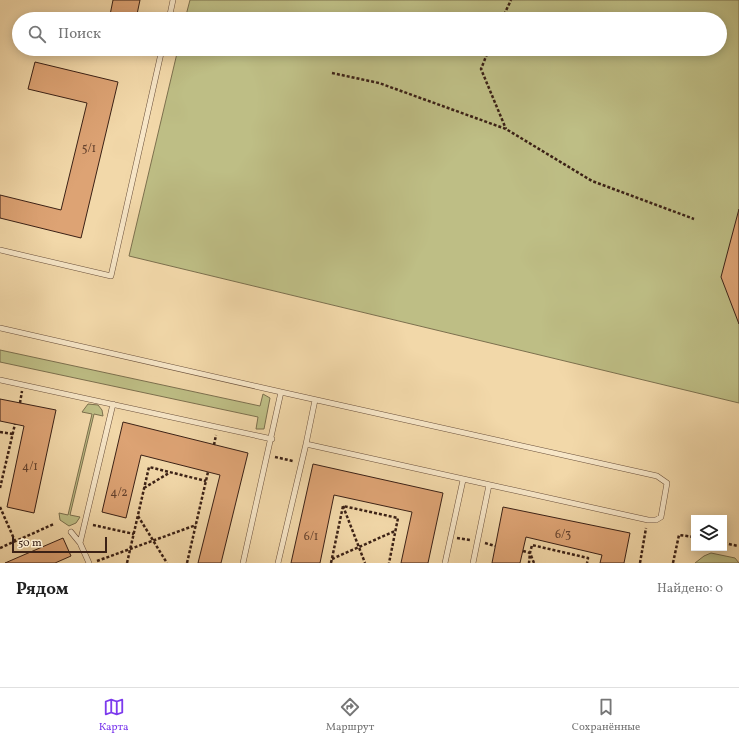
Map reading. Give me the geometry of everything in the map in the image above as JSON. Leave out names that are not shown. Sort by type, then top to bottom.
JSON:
[{"type":"lane","points":[[170,12],[173,0]]},
{"type":"lane","points":[[0,250],[111,276],[160,56]]},
{"type":"lane","points":[[0,328],[657,476],[667,483],[661,517],[656,520],[648,520],[306,444]]},
{"type":"lane","points":[[0,380],[272,439]]},
{"type":"lane","points":[[243,563],[272,439],[281,392]]},
{"type":"lane","points":[[278,563],[302,463],[315,400]]},
{"type":"lane","points":[[80,543],[113,404]]},
{"type":"lane","points":[[445,563],[463,480]]},
{"type":"lane","points":[[473,563],[476,542],[489,485]]},
{"type":"lane","points":[[71,532],[80,543],[90,563]]},
{"type":"path","points":[[505,12],[510,0]]},
{"type":"path","points":[[486,56],[481,69],[506,129]]},
{"type":"path","points":[[332,73],[379,83],[506,129],[592,180],[694,219]]},
{"type":"path","points":[[0,488],[15,424]]},
{"type":"path","points":[[0,432],[13,434]]},
{"type":"path","points":[[268,456],[302,463]]},
{"type":"path","points":[[127,563],[148,467],[206,481]]},
{"type":"path","points":[[144,488],[170,472]]},
{"type":"path","points":[[187,563],[208,472]]},
{"type":"path","points":[[343,506],[398,518],[390,563]]},
{"type":"path","points":[[343,506],[365,563]]},
{"type":"path","points":[[331,563],[343,506]]},
{"type":"path","points":[[0,507],[15,541]]},
{"type":"path","points":[[138,515],[167,563]]},
{"type":"path","points":[[640,563],[648,520]]},
{"type":"path","points":[[85,523],[134,534]]},
{"type":"path","points":[[0,548],[54,524]]},
{"type":"path","points":[[90,563],[196,524]]},
{"type":"path","points":[[332,559],[396,531]]},
{"type":"path","points":[[673,563],[679,535],[691,537]]},
{"type":"path","points":[[451,536],[476,542]]},
{"type":"path","points":[[727,544],[738,546]]},
{"type":"path","points":[[528,563],[532,546],[588,558],[587,563]]},
{"type":"path","points":[[523,551],[530,553]]},
{"type":"path","points":[[530,553],[534,563]]},
{"type":"green space","points":[[190,0],[739,0],[739,403],[129,256],[176,56],[727,56],[727,12],[187,12]]},
{"type":"green space","points":[[0,350],[260,406],[263,394],[270,398],[264,429],[256,429],[258,417],[0,362]]},
{"type":"green space","points":[[88,404],[98,405],[102,410],[103,416],[94,414],[70,515],[80,517],[76,523],[69,526],[60,520],[59,513],[68,515],[92,414],[82,412]]},
{"type":"green space","points":[[711,553],[735,558],[739,563],[695,563]]},
{"type":"building","points":[[113,0],[140,0],[137,12],[111,12]]},
{"type":"building","points":[[35,62],[118,82],[81,238],[0,218],[0,195],[61,210],[87,103],[28,89]]},
{"type":"building","points":[[739,209],[739,324],[721,277]]},
{"type":"building","points":[[0,399],[56,410],[34,513],[7,507],[24,426],[0,421]]},
{"type":"building","points":[[123,422],[248,453],[221,563],[198,563],[220,475],[141,455],[126,518],[102,512]]},
{"type":"building","points":[[313,464],[443,493],[428,563],[401,563],[412,512],[334,495],[320,563],[291,563]]},
{"type":"building","points":[[503,507],[630,533],[624,563],[600,563],[602,555],[526,537],[520,563],[492,563]]},
{"type":"building","points":[[63,538],[71,556],[55,563],[5,563]]}]
